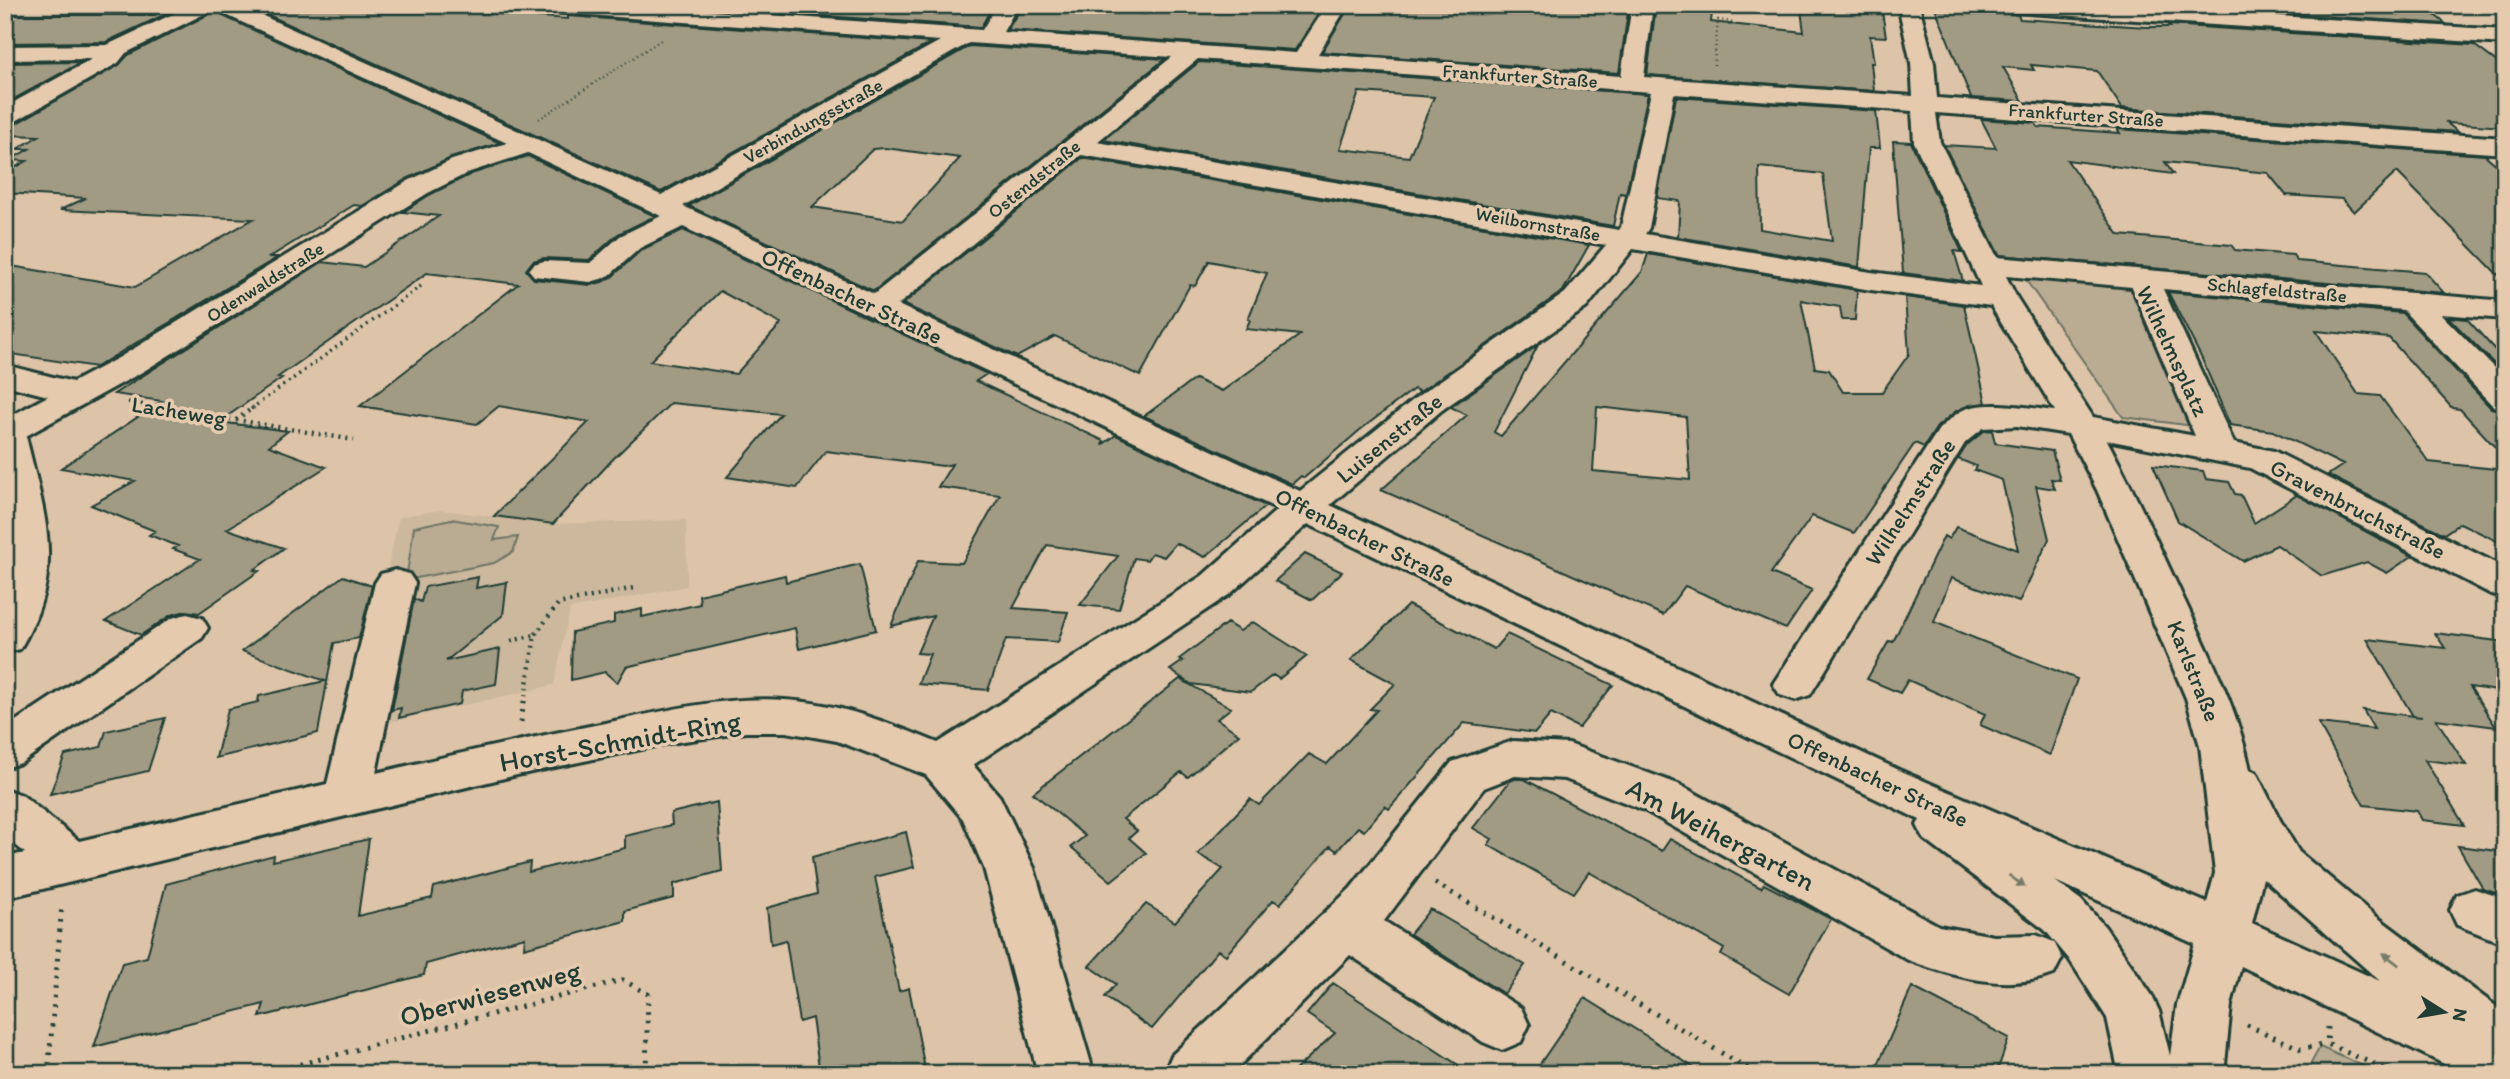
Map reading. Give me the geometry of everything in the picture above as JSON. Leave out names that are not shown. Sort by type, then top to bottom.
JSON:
[{"type":"street","points":[[5,53],[115,44],[209,5]]},
{"type":"street","name":"Offenbacher Straße","points":[[227,5],[233,11],[517,138],[1304,507],[1883,782],[2222,933],[2505,1065]]},
{"type":"street","name":"Frankfurter Straße","points":[[536,5],[614,8],[1302,61],[2505,146]]},
{"type":"street","points":[[978,36],[1008,5]]},
{"type":"street","points":[[1302,61],[1338,5]]},
{"type":"street","name":"Luisenstraße","points":[[942,764],[1216,585],[1304,507],[1430,403],[1576,300],[1635,228],[1647,85],[1643,5]]},
{"type":"street","points":[[1909,5],[1919,42],[1923,124],[1927,142],[1984,265],[2081,425]]},
{"type":"street","points":[[1999,5],[2505,37]]},
{"type":"street","name":"Verbindungsstraße","points":[[544,270],[590,273],[600,269],[630,242],[671,212],[978,36]]},
{"type":"street","points":[[5,117],[110,58],[115,54],[115,44]]},
{"type":"street","name":"Ostendstraße","points":[[876,307],[1193,52]]},
{"type":"street","name":"Odenwaldstraße","points":[[6,433],[132,365],[418,187],[517,138]]},
{"type":"street","name":"Weilbornstraße","points":[[1074,146],[1897,285],[2002,298]]},
{"type":"street","name":"Wilhelmsplatz","points":[[1984,265],[2143,278],[2220,450]]},
{"type":"street","name":"Schlagfeldstraße","points":[[2143,278],[2505,310]]},
{"type":"street","points":[[2411,301],[2505,399]]},
{"type":"street","points":[[5,375],[79,394]]},
{"type":"street","name":"Wilhelmstraße","points":[[1795,684],[1951,436],[1962,425],[1973,418],[2017,416],[2081,425]]},
{"type":"street","name":"Gravenbruchstraße","points":[[2081,425],[2220,450],[2276,465],[2505,585]]},
{"type":"street","name":"Karlstraße","points":[[2081,425],[2115,490],[2208,698],[2222,746],[2231,793],[2240,873],[2204,1005],[2196,1074]]},
{"type":"street","points":[[5,639],[22,598],[29,567],[30,538],[6,433]]},
{"type":"street","points":[[347,798],[395,583]]},
{"type":"street","points":[[5,751],[187,628]]},
{"type":"street","name":"Horst-Schmidt-Ring","points":[[5,877],[67,879],[347,798],[670,726],[746,716],[773,716],[837,724],[893,742],[942,764],[965,786],[983,810],[1009,868],[1066,1074]]},
{"type":"street","points":[[2222,746],[2260,829],[2282,866],[2397,964],[2471,1022],[2505,1043]]},
{"type":"street","name":"Am Weihergarten","points":[[1192,1074],[1368,904],[1468,775],[1513,758],[1569,762],[1661,797],[1926,944],[1956,954],[1990,960],[2036,958]]},
{"type":"street","points":[[1883,782],[2063,915],[2087,943],[2132,1011],[2147,1074]]},
{"type":"street","points":[[5,808],[67,879]]},
{"type":"street","points":[[1347,925],[1502,1025]]},
{"type":"path","points":[[517,138],[546,115],[696,16]]},
{"type":"path","points":[[1711,89],[1718,20],[1735,22]]},
{"type":"path","points":[[236,420],[421,286]]},
{"type":"path","name":"Lacheweg","points":[[79,394],[354,440]]},
{"type":"path","points":[[517,758],[524,692],[535,635],[558,604],[634,588]]},
{"type":"path","points":[[512,640],[535,635]]},
{"type":"path","points":[[1399,862],[1757,1074]]},
{"type":"path","points":[[48,1074],[67,879]]},
{"type":"path","name":"Oberwiesenweg","points":[[263,1074],[623,981],[648,995],[646,1074]]},
{"type":"shaded area","points":[[2023,276],[2130,285],[2194,426],[2123,417]]},
{"type":"shaded area","points":[[441,510],[553,524],[686,520],[687,586],[570,609],[554,685],[363,728],[373,636],[399,517]]},
{"type":"shaded area","points":[[451,519],[499,527],[494,540],[518,537],[513,552],[494,563],[406,580],[414,527]]},
{"type":"shaded area","points":[[2320,1047],[2381,1074],[2305,1074]]},
{"type":"building","points":[[136,5],[185,5],[106,42],[5,43],[5,15],[154,15]]},
{"type":"building","points":[[246,5],[376,5],[568,19],[568,16],[931,43],[661,192]]},
{"type":"building","points":[[669,5],[914,5],[990,11],[981,27]]},
{"type":"building","points":[[1023,5],[1068,5],[1065,8],[1146,14],[1150,5],[1267,5],[1303,8],[1303,5],[1324,5],[1295,50],[1007,30]]},
{"type":"building","points":[[1350,5],[1629,5],[1619,73],[1322,52]]},
{"type":"building","points":[[1656,5],[1689,5],[1689,10],[1712,12],[1711,22],[1804,32],[1801,10],[1827,12],[1826,5],[1881,5],[1886,37],[1870,36],[1874,91],[1647,75]]},
{"type":"building","points":[[1934,5],[1990,10],[2018,15],[2020,19],[2147,27],[2170,27],[2168,25],[2474,45],[2505,68],[2505,127],[2447,123],[2458,132],[2122,108],[2097,71],[2031,65],[2034,70],[2003,67],[2023,101],[1971,98]]},
{"type":"building","points":[[2151,5],[2305,5],[2432,13],[2446,24]]},
{"type":"building","points":[[217,10],[225,17],[500,143],[451,158],[407,179],[362,206],[354,205],[270,257],[278,257],[96,367],[5,353],[5,265],[135,287],[253,219],[60,210],[86,198],[5,193],[5,173],[27,161],[10,160],[29,149],[17,149],[39,136],[5,135],[5,126],[15,124],[119,65],[128,55]]},
{"type":"building","points":[[970,46],[1165,59],[874,291],[689,206]],"holes":[[[885,148],[960,158],[903,221],[812,207],[873,149]]]},
{"type":"building","points":[[82,62],[5,104],[5,63]]},
{"type":"building","points":[[1199,62],[1648,94],[1626,194],[1620,193],[1613,226],[1103,140]],"holes":[[[1359,92],[1434,97],[1409,157],[1340,149]]]},
{"type":"building","points":[[1676,97],[1876,111],[1880,148],[1869,148],[1859,267],[1678,237],[1680,201],[1657,198]],"holes":[[[1759,167],[1823,174],[1832,241],[1760,229]]]},
{"type":"building","points":[[1981,119],[2035,123],[2038,127],[2120,133],[2117,129],[2485,155],[2505,172],[2505,282],[2397,172],[2354,212],[2342,199],[2286,195],[2268,173],[2165,162],[2173,174],[2067,160],[2119,235],[2231,245],[2235,250],[2293,255],[2297,261],[2425,272],[2444,293],[1999,255],[1944,145],[1996,148]]},
{"type":"building","points":[[1893,141],[1911,142],[1962,252],[1954,251],[1963,281],[1903,273]]},
{"type":"building","points":[[528,156],[655,216],[618,234],[589,260],[544,258],[533,261],[526,270],[534,279],[590,285],[602,282],[612,277],[641,250],[683,230],[987,374],[976,381],[1104,441],[1102,445],[1116,435],[1266,506],[1205,557],[1176,543],[1164,557],[1152,553],[1147,560],[1134,558],[1119,609],[1080,605],[1118,556],[1047,545],[1013,608],[1068,612],[1058,642],[1006,639],[988,690],[918,684],[930,654],[917,653],[933,616],[891,626],[918,561],[962,563],[1000,495],[938,487],[952,464],[943,466],[826,451],[797,488],[727,477],[781,414],[671,403],[614,458],[553,524],[494,516],[589,422],[499,406],[477,424],[360,406],[518,284],[427,273],[278,377],[282,378],[219,422],[288,431],[269,446],[326,467],[227,529],[284,548],[254,570],[259,571],[199,613],[186,611],[171,615],[141,635],[106,621],[200,559],[173,549],[178,546],[149,535],[155,531],[91,505],[135,481],[61,468],[162,401],[114,394],[322,262],[364,267],[439,216],[403,212],[429,195],[471,174]],"holes":[[[720,291],[781,324],[736,374],[650,361]]]},
{"type":"building","points":[[1082,158],[1589,245],[1563,291],[1420,392],[1414,389],[1304,478],[1301,476],[1292,484],[1144,416],[1195,379],[1222,391],[1300,335],[1246,329],[1267,273],[1209,261],[1195,286],[1190,285],[1140,376],[1055,336],[1017,357],[903,304]]},
{"type":"building","points":[[1648,254],[1857,290],[1855,320],[1842,320],[1840,307],[1801,300],[1815,368],[1829,370],[1843,392],[1882,392],[1909,354],[1905,297],[1964,305],[1986,403],[1970,405],[1956,411],[1937,427],[1924,447],[1915,443],[1854,533],[1812,516],[1771,573],[1812,590],[1786,629],[1685,586],[1663,615],[1381,490],[1467,415],[1451,407],[1538,345],[1494,432],[1501,436],[1642,272]],"holes":[[[1597,407],[1686,417],[1690,480],[1593,471]]]},
{"type":"building","points":[[2168,292],[2402,313],[2491,408],[2505,411],[2505,458],[2460,409],[2452,408],[2389,338],[2316,331],[2358,394],[2380,396],[2429,462],[2505,470],[2505,545],[2460,523],[2444,534],[2328,475],[2343,465],[2273,431],[2230,425],[2202,359]]},
{"type":"building","points":[[2448,317],[2467,319],[2505,361],[2505,375]]},
{"type":"building","points":[[1992,430],[1995,443],[2052,451],[2060,480],[2051,479],[2055,489],[2036,486],[2049,539],[2019,602],[1951,578],[1934,622],[2077,679],[2050,755],[1980,725],[1985,714],[1908,680],[1900,693],[1867,679],[1889,641],[1893,642],[1944,536],[1949,539],[1956,527],[2018,550],[2002,480],[1974,470],[1976,466],[1958,459],[1967,445],[1984,431]]},
{"type":"building","points":[[2153,465],[2203,471],[2206,479],[2229,482],[2235,494],[2241,495],[2254,523],[2297,495],[2412,556],[2387,573],[2367,562],[2322,576],[2277,545],[2243,561],[2178,521]]},
{"type":"building","points":[[1305,554],[1342,572],[1312,600],[1275,581]]},
{"type":"building","points":[[860,564],[876,630],[799,649],[795,628],[626,667],[617,683],[605,672],[571,680],[572,632],[614,623],[614,615],[642,609],[642,617],[700,604],[699,595],[785,575],[786,582]]},
{"type":"building","points":[[343,576],[372,586],[359,638],[334,643],[318,733],[216,758],[228,709],[258,702],[259,696],[325,681],[242,651]]},
{"type":"building","points":[[478,577],[476,588],[507,582],[503,615],[446,661],[500,649],[496,684],[462,691],[460,704],[399,718],[401,708],[392,710],[414,599],[421,602],[425,587]]},
{"type":"building","points":[[1408,605],[1494,649],[1507,634],[1613,685],[1579,728],[1551,714],[1535,733],[1464,723],[1389,809],[1385,806],[1364,831],[1358,827],[1337,851],[1330,846],[1280,904],[1273,900],[1226,955],[1218,950],[1152,1029],[1105,997],[1116,984],[1089,966],[1146,904],[1175,922],[1223,869],[1198,854],[1250,799],[1259,805],[1309,754],[1327,764],[1377,710],[1370,709],[1395,684],[1351,660]]},
{"type":"building","points":[[1253,622],[1307,656],[1279,679],[1273,675],[1251,692],[1191,684],[1170,670],[1183,661],[1179,659],[1227,623],[1240,631]]},
{"type":"building","points":[[2435,633],[2505,642],[2505,692],[2470,687],[2496,727],[2436,719],[2466,765],[2425,760],[2464,825],[2422,820],[2417,811],[2364,805],[2318,723],[2374,729],[2363,710],[2413,716],[2367,639],[2445,648]]},
{"type":"building","points":[[1180,679],[1231,708],[1217,719],[1239,734],[1188,777],[1181,772],[1123,819],[1137,831],[1129,838],[1146,853],[1111,881],[1071,847],[1085,836],[1033,793]]},
{"type":"building","points":[[165,718],[148,771],[50,794],[65,755],[101,747],[106,731]]},
{"type":"building","points":[[1524,779],[1662,851],[1670,839],[1761,888],[1764,884],[1831,919],[1789,994],[1721,955],[1724,949],[1589,872],[1574,893],[1488,845],[1492,839],[1473,828],[1510,781]]},
{"type":"building","points":[[717,802],[722,871],[674,884],[674,898],[625,911],[625,921],[524,948],[525,937],[426,964],[424,975],[260,1017],[264,1004],[94,1047],[122,963],[147,957],[166,884],[274,855],[273,861],[369,839],[358,916],[432,898],[434,887],[530,862],[529,872],[625,848],[625,836],[672,825],[671,813]]},
{"type":"building","points":[[906,832],[914,867],[875,877],[899,991],[909,988],[926,1074],[820,1074],[812,1018],[799,1022],[786,940],[771,944],[767,908],[817,894],[812,857]]},
{"type":"building","points":[[2458,846],[2505,852],[2505,896],[2483,889]]},
{"type":"building","points":[[1430,909],[1525,965],[1504,994],[1410,934]]},
{"type":"building","points":[[1333,983],[1472,1074],[1291,1074],[1335,1033],[1307,1014]]},
{"type":"building","points":[[1912,987],[2009,1038],[1996,1074],[1874,1074]]},
{"type":"building","points":[[1585,998],[1651,1039],[1703,1074],[1533,1074]]}]
